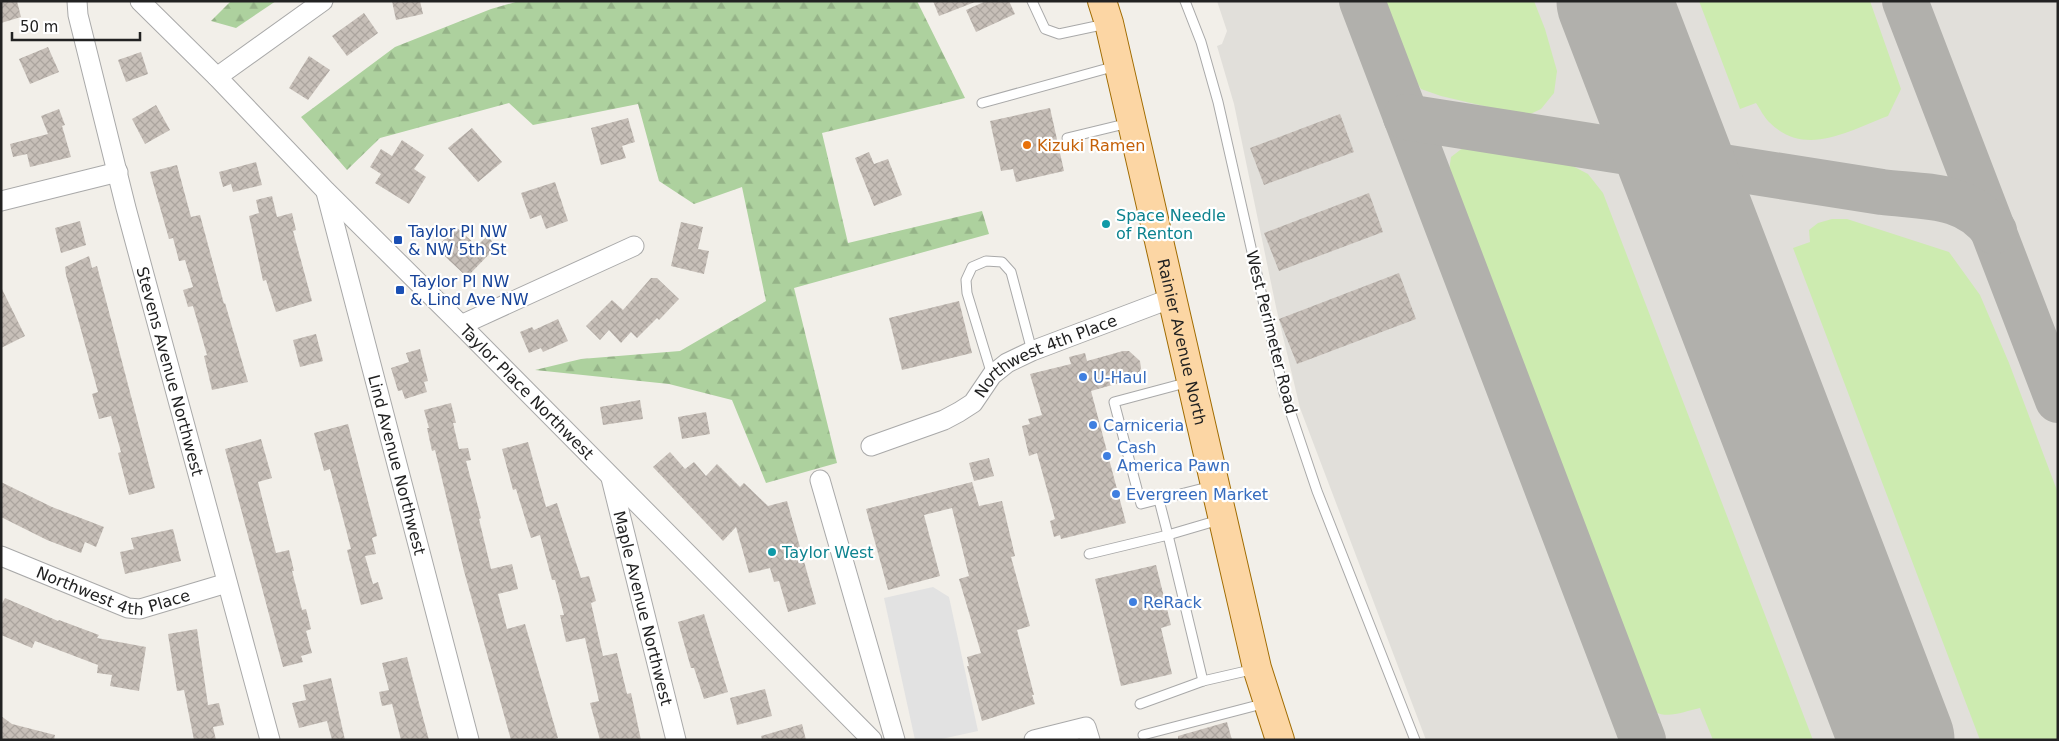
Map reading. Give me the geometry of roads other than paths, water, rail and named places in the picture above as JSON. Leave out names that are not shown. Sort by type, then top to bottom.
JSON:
[{"type":"main road","name":"Rainier Avenue North","points":[[1105,12],[1257,668],[1280,740]]},
{"type":"street","name":"Stevens Avenue Northwest","points":[[77,1],[78,15],[118,172],[270,740]]},
{"type":"street","name":"Taylor Place Northwest","points":[[140,1],[217,77],[326,191],[872,740]]},
{"type":"street","points":[[217,77],[323,1]]},
{"type":"street","points":[[1,201],[118,172]]},
{"type":"street","name":"Lind Avenue Northwest","points":[[326,191],[469,740]]},
{"type":"street","points":[[461,325],[634,246]]},
{"type":"street","name":"Northwest 4th Place","points":[[871,446],[944,420],[959,412],[972,403],[992,375],[1007,363],[1032,350],[1172,298]]},
{"type":"street","name":"Maple Avenue Northwest","points":[[610,476],[676,740]]},
{"type":"street","points":[[820,480],[895,740]]},
{"type":"street","name":"Northwest 4th Place","points":[[1,556],[128,608],[140,609],[227,583]]},
{"type":"street","points":[[1034,740],[1088,733]]},
{"type":"lane","points":[[1032,1],[1045,29],[1059,34],[1105,12]]},
{"type":"lane","name":"West Perimeter Road","points":[[1185,1],[1201,42],[1218,102],[1284,393],[1317,491],[1415,740]]},
{"type":"lane","points":[[982,104],[1118,66]]},
{"type":"lane","points":[[1067,138],[1132,122]]},
{"type":"lane","points":[[992,375],[967,293],[966,280],[972,268],[986,261],[1002,262],[1011,272],[1032,350]]},
{"type":"lane","points":[[1191,382],[1114,402],[1141,504],[1215,485]]},
{"type":"lane","points":[[1159,500],[1203,681]]},
{"type":"lane","points":[[1089,554],[1168,535],[1223,519]]},
{"type":"lane","points":[[1140,704],[1203,681],[1257,668]]},
{"type":"lane","points":[[1143,734],[1268,703]]},
{"type":"place","name":"Kizuki Ramen","points":[[1027,145]]},
{"type":"place","name":"Space Needle of Renton","points":[[1106,224]]},
{"type":"place","name":"Taylor Pl NW & NW 5th St","points":[[398,240]]},
{"type":"place","name":"Taylor Pl NW & Lind Ave NW","points":[[400,290]]},
{"type":"place","name":"U-Haul","points":[[1083,377]]},
{"type":"place","name":"Carniceria","points":[[1093,425]]},
{"type":"place","name":"Cash America Pawn","points":[[1107,456]]},
{"type":"place","name":"Evergreen Market","points":[[1116,494]]},
{"type":"place","name":"Taylor West","points":[[772,552]]},
{"type":"place","name":"ReRack","points":[[1133,602]]}]
